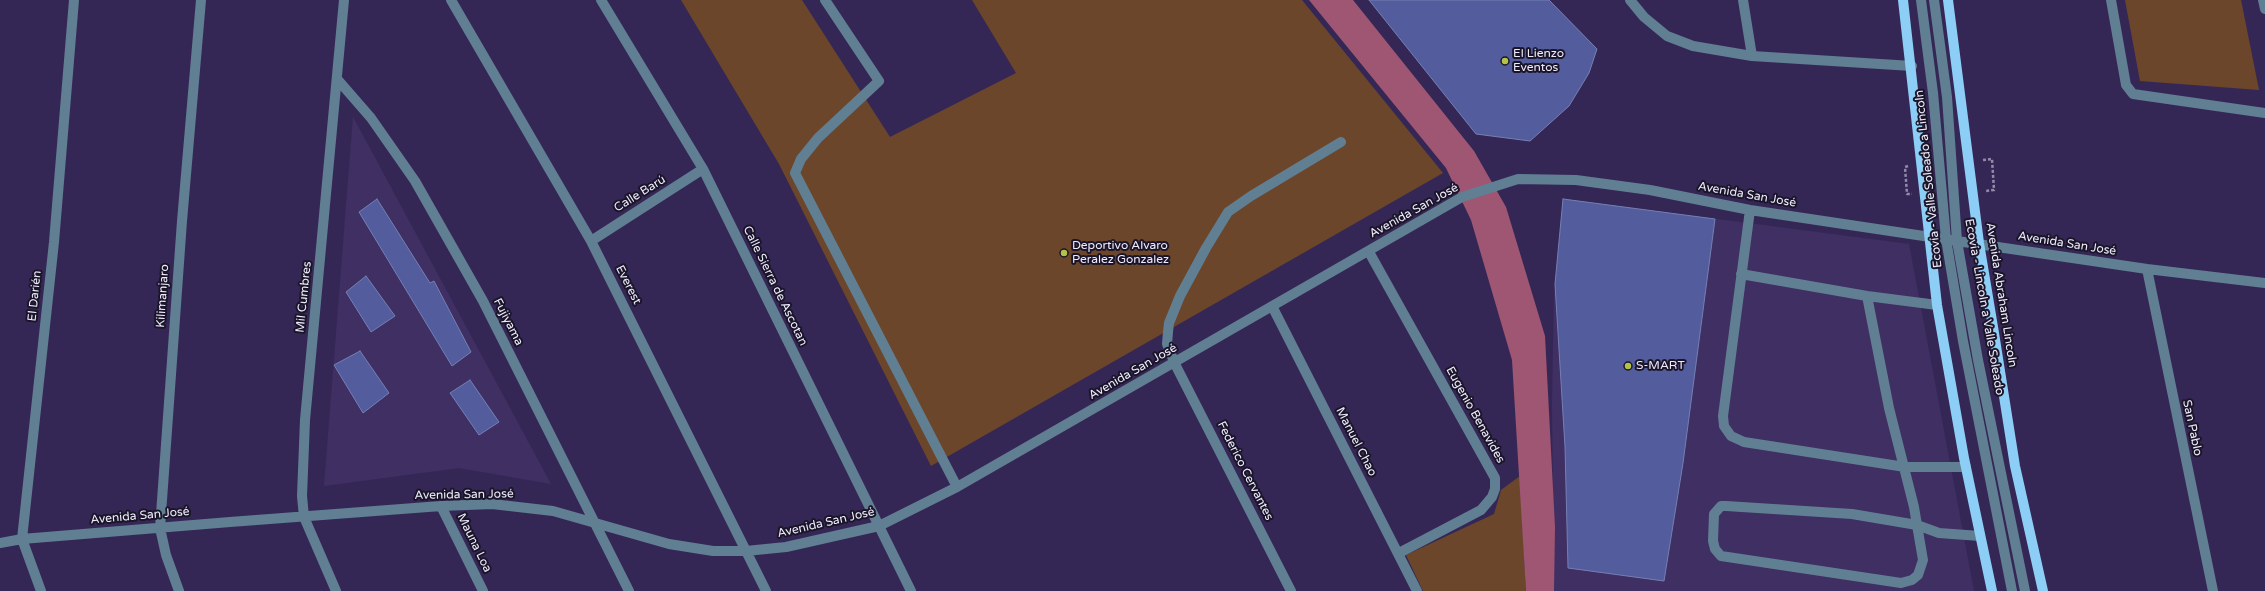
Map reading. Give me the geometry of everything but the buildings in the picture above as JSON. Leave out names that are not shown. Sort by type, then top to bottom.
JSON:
[{"type":"main road","points":[[1904,0],[1937,305],[1966,467],[1992,591]]},
{"type":"main road","name":"Avenida Abraham Lincoln","points":[[1948,0],[1979,243],[2015,466],[2043,591]]},
{"type":"street","name":"El Darién","points":[[41,591],[22,539],[54,242],[74,0]]},
{"type":"street","name":"Kilimanjaro","points":[[179,591],[166,555],[160,528],[182,222],[201,0]]},
{"type":"street","name":"Mil Cumbres","points":[[336,591],[304,516],[302,496],[305,420],[338,80],[344,0]]},
{"type":"street","name":"Everest","points":[[451,0],[591,240],[766,591]]},
{"type":"street","name":"Calle Sierra de Ascotan","points":[[601,0],[703,169],[911,591]]},
{"type":"street","points":[[825,0],[879,81],[818,138],[801,159],[795,173],[957,487]]},
{"type":"street","points":[[1630,0],[1644,17],[1667,36],[1693,46],[1752,56],[1912,66]]},
{"type":"street","points":[[1743,0],[1752,56]]},
{"type":"street","name":"Ecovía - Valle Soleado a Lincoln","points":[[1922,0],[1933,93],[1946,239],[1963,341],[2012,591]]},
{"type":"street","name":"Ecovía - Lincoln a Valle Soleado","points":[[1934,0],[1947,97],[1957,241],[1978,360],[2025,591]]},
{"type":"street","points":[[2111,0],[2126,85],[2133,94],[2265,113]]},
{"type":"street","points":[[2263,0],[2265,9]]},
{"type":"street","name":"Fujiyama","points":[[338,80],[371,118],[415,181],[483,301],[628,591]]},
{"type":"street","name":"Federico Cervantes","points":[[1291,591],[1175,364],[1167,344],[1169,323],[1173,312],[1206,248],[1228,212],[1250,196],[1342,142]]},
{"type":"street","name":"Calle Barú","points":[[591,240],[703,169]]},
{"type":"street","name":"Avenida San José","points":[[0,542],[304,516],[441,506],[492,504],[553,511],[669,544],[713,551],[746,551],[786,547],[879,526],[957,487],[1175,364],[1272,306],[1462,197],[1518,179],[1583,181],[1650,190],[1750,210],[2147,269],[2265,283]]},
{"type":"street","points":[[1750,210],[1723,416],[1724,426],[1731,436],[1744,442],[1905,467],[1966,467]]},
{"type":"street","name":"Eugenio Benavides","points":[[1368,252],[1495,478],[1495,489],[1492,497],[1481,510],[1399,553]]},
{"type":"street","name":"San Pablo","points":[[2147,269],[2213,591]]},
{"type":"street","points":[[1741,274],[1867,296],[1937,305]]},
{"type":"street","points":[[1867,296],[1889,408],[1905,467],[1916,524],[1923,560],[1922,568],[1912,580],[1901,583],[1721,556],[1715,549],[1713,542],[1714,514],[1721,506],[1852,514],[1916,524],[1939,533],[1980,536]]},
{"type":"street","name":"Manuel Chao","points":[[1272,306],[1417,591]]},
{"type":"street","name":"Mauna Loa","points":[[441,506],[483,591]]},
{"type":"path","points":[[1992,159],[1994,190]]},
{"type":"path","points":[[1905,167],[1907,194]]},
{"type":"shaded area","name":"Deportivo Alvaro Peralez Gonzalez","points":[[681,0],[802,0],[890,137],[1016,73],[972,0],[1302,0],[1443,173],[931,466],[779,164]]},
{"type":"shaded area","points":[[1309,0],[1353,0],[1474,151],[1506,207],[1545,336],[1555,527],[1554,591],[1526,591],[1512,360],[1471,220],[1446,168]]},
{"type":"shaded area","points":[[2125,0],[2241,0],[2259,90],[2140,81]]},
{"type":"shaded area","points":[[353,117],[551,484],[459,468],[324,486]]},
{"type":"shaded area","points":[[1563,199],[1909,244],[1974,591],[1554,591],[1552,404],[1554,295]]},
{"type":"shaded area","points":[[1520,476],[1526,591],[1423,591],[1406,555],[1494,514],[1501,490]]},
{"type":"place","name":"El Lienzo Eventos","points":[[1505,61]]},
{"type":"place","name":"Deportivo Alvaro Peralez Gonzalez","points":[[1064,253]]},
{"type":"place","name":"S-MART","points":[[1628,366]]}]
